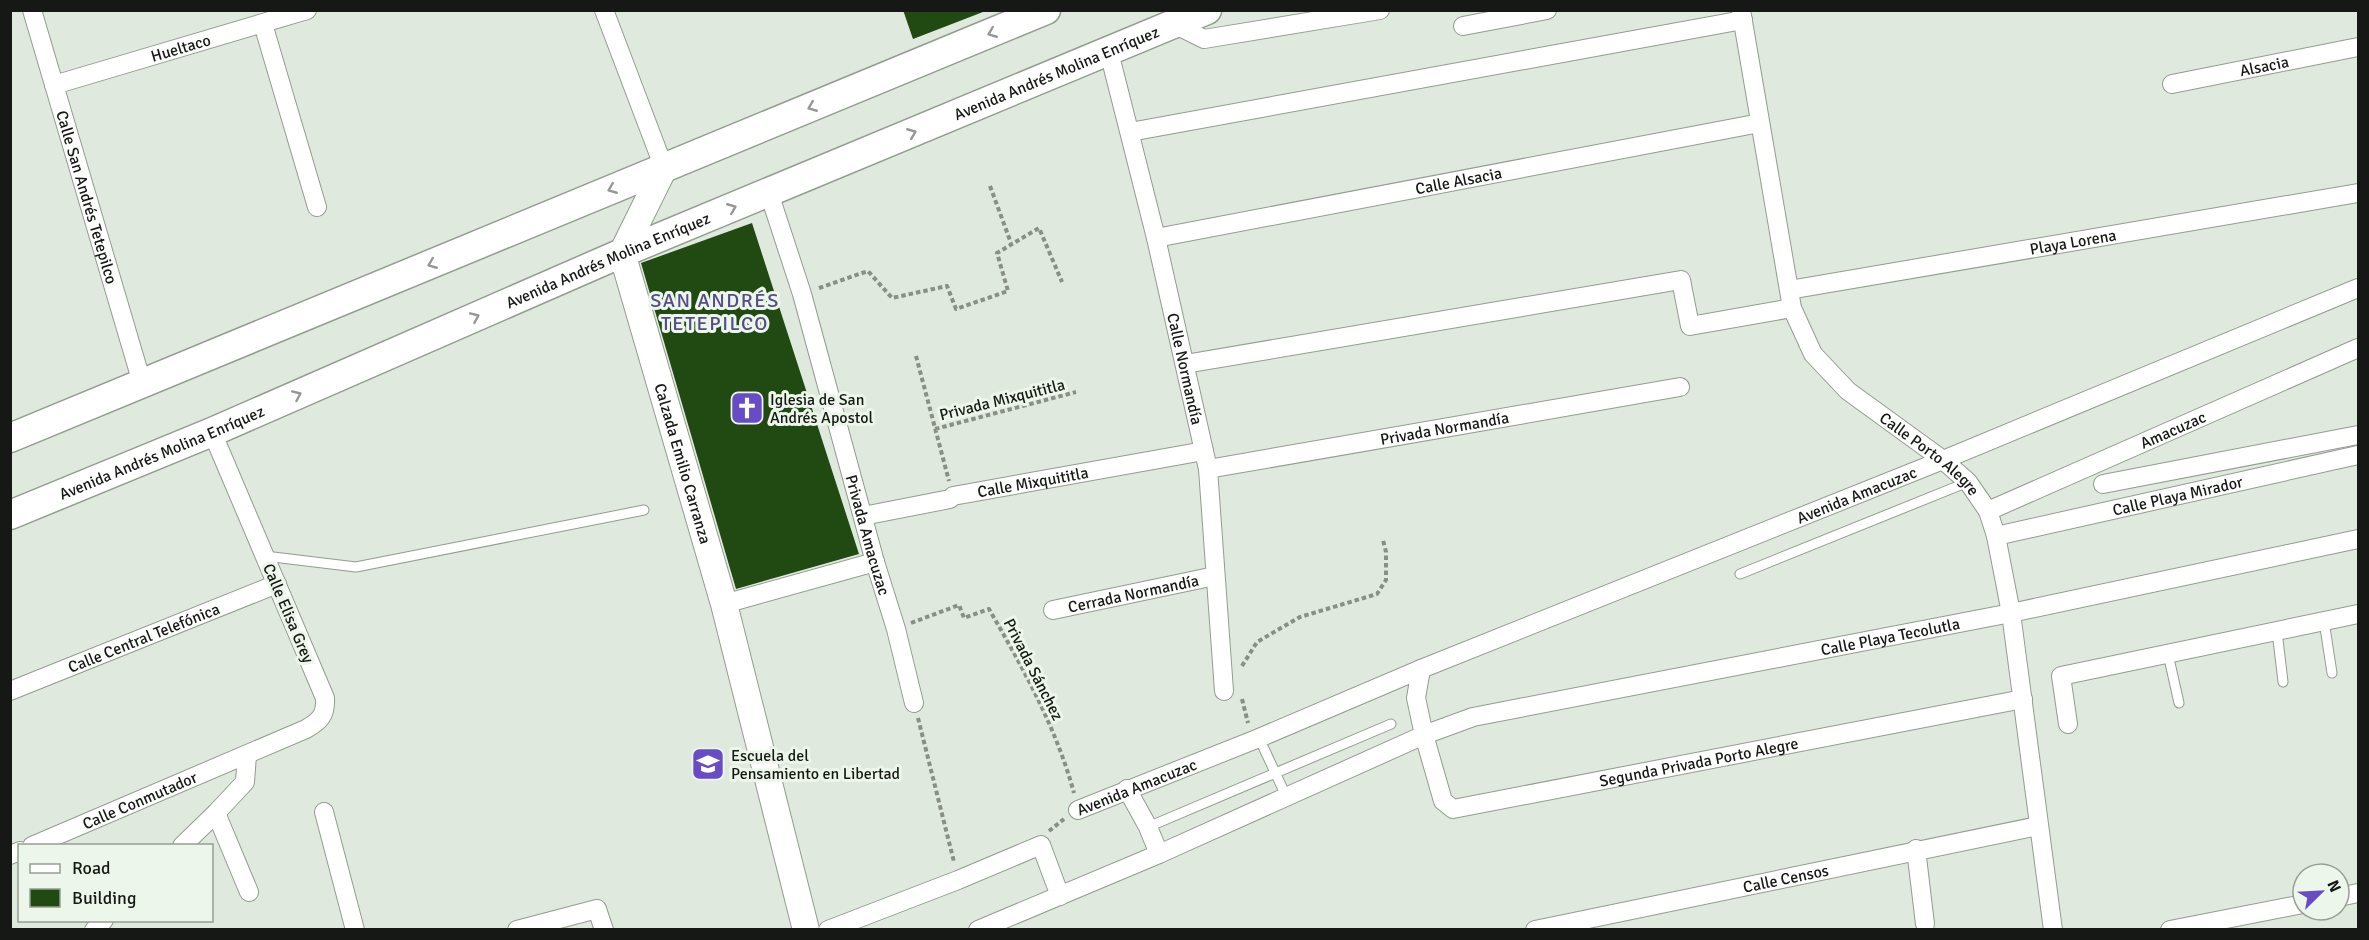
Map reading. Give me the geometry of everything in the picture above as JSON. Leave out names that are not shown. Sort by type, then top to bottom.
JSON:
[{"type":"main road","points":[[10,438],[1046,10]]},
{"type":"main road","name":"Avenida Andrés Molina Enríquez","points":[[10,515],[212,432],[622,253],[1207,10]]},
{"type":"street","name":"Calle San Andrés Tetepilco","points":[[32,10],[142,383]]},
{"type":"street","name":"Hueltaco","points":[[54,85],[307,10]]},
{"type":"street","points":[[604,10],[664,168],[622,253]]},
{"type":"street","points":[[1174,24],[1204,39],[1380,10]]},
{"type":"street","points":[[1463,26],[1548,10]]},
{"type":"street","points":[[1130,132],[1742,15]]},
{"type":"street","name":"Calle Porto Alegre","points":[[1742,15],[1790,299],[1813,354],[1848,391],[1944,460],[1968,482],[1988,511],[1996,536],[2011,613],[2053,930]]},
{"type":"street","points":[[262,24],[317,207]]},
{"type":"street","name":"Alsacia","points":[[2172,84],[2358,48]]},
{"type":"street","name":"Calle Normandía","points":[[1109,52],[1156,238],[1208,469],[1215,576],[1232,691]]},
{"type":"street","name":"Calle Alsacia","points":[[1156,238],[1760,123]]},
{"type":"street","name":"Privada Amacuzac","points":[[769,193],[801,294],[874,562],[896,629],[914,703]]},
{"type":"street","name":"Playa Lorena","points":[[1185,364],[1681,280],[1690,326],[1790,299],[2358,193]]},
{"type":"street","name":"Calzada Emilio Carranza","points":[[622,253],[724,604],[806,930]]},
{"type":"street","name":"Avenida Amacuzac","points":[[1078,810],[1259,738],[1421,669],[1944,460],[2358,288]]},
{"type":"street","name":"Amacuzac","points":[[1988,511],[2358,348]]},
{"type":"street","name":"Privada Normandía","points":[[1208,469],[1680,387]]},
{"type":"street","name":"Calle Elisa Grey","points":[[212,432],[325,698],[325,711],[319,721],[247,755]]},
{"type":"street","points":[[2103,484],[2358,435]]},
{"type":"street","name":"Calle Mixquititla","points":[[863,516],[950,499],[953,496],[1204,451]]},
{"type":"street","name":"Calle Playa Mirador","points":[[1996,536],[2358,455]]},
{"type":"street","name":"Calle Playa Tecolutla","points":[[1424,735],[1473,717],[2011,613],[2358,539]]},
{"type":"street","points":[[724,604],[874,562]]},
{"type":"street","name":"Cerrada Normandía","points":[[1053,610],[1215,576]]},
{"type":"street","name":"Calle Central Telefónica","points":[[10,691],[277,584]]},
{"type":"street","points":[[2068,724],[2061,676],[2358,614]]},
{"type":"street","points":[[978,930],[1159,854],[1424,735],[1416,698],[1421,669]]},
{"type":"street","name":"Segunda Privada Porto Alegre","points":[[1424,735],[1443,801],[1452,809],[2023,699]]},
{"type":"street","points":[[185,844],[245,782],[247,755]]},
{"type":"street","name":"Calle Conmutador","points":[[37,844],[247,755]]},
{"type":"street","points":[[1127,789],[1148,827],[1159,854]]},
{"type":"street","points":[[324,812],[356,930]]},
{"type":"street","points":[[216,813],[249,892]]},
{"type":"street","name":"Calle Censos","points":[[1534,930],[1916,849],[2038,826]]},
{"type":"street","points":[[828,930],[1041,845],[1060,896]]},
{"type":"street","points":[[1916,849],[1925,924]]},
{"type":"street","points":[[2170,930],[2291,906]]},
{"type":"street","points":[[517,930],[597,909],[604,930]]},
{"type":"lane","points":[[1740,574],[1968,482]]},
{"type":"lane","points":[[265,556],[356,567],[644,510]]},
{"type":"lane","points":[[2324,621],[2332,673]]},
{"type":"lane","points":[[2277,631],[2283,682]]},
{"type":"lane","points":[[2168,654],[2179,703]]},
{"type":"lane","points":[[1148,827],[1391,724]]},
{"type":"lane","points":[[1259,738],[1287,798]]},
{"type":"path","points":[[990,186],[1011,243]]},
{"type":"path","points":[[801,294],[868,271],[892,298],[946,286],[956,309],[1008,291],[997,253],[1039,228],[1062,282]]},
{"type":"path","points":[[916,356],[953,496]]},
{"type":"path","name":"Privada Mixquititla","points":[[935,429],[1076,392]]},
{"type":"path","points":[[1238,673],[1257,642],[1300,617],[1377,594],[1386,580],[1386,552],[1383,540]]},
{"type":"path","name":"Privada Sánchez","points":[[896,629],[959,605],[964,618],[990,609],[1032,684],[1064,756],[1078,810]]},
{"type":"path","points":[[1232,691],[1248,724],[1259,738]]},
{"type":"path","points":[[914,703],[958,880]]},
{"type":"path","name":"Avenida Amacuzac","points":[[1041,845],[1051,828],[1078,810]]},
{"type":"building","points":[[903,10],[983,10],[983,12],[913,39]]},
{"type":"building","name":"Iglesia de San Andrés Apostol","points":[[752,223],[859,554],[736,589],[641,263]]},
{"type":"place","name":"Iglesia de San Andrés Apostol","points":[[747,408]]},
{"type":"place","name":"Escuela del Pensamiento en Libertad","points":[[708,764]]},
{"type":"district","name":"SAN ANDRÉS TETEPILCO","points":[[715,312]]}]
